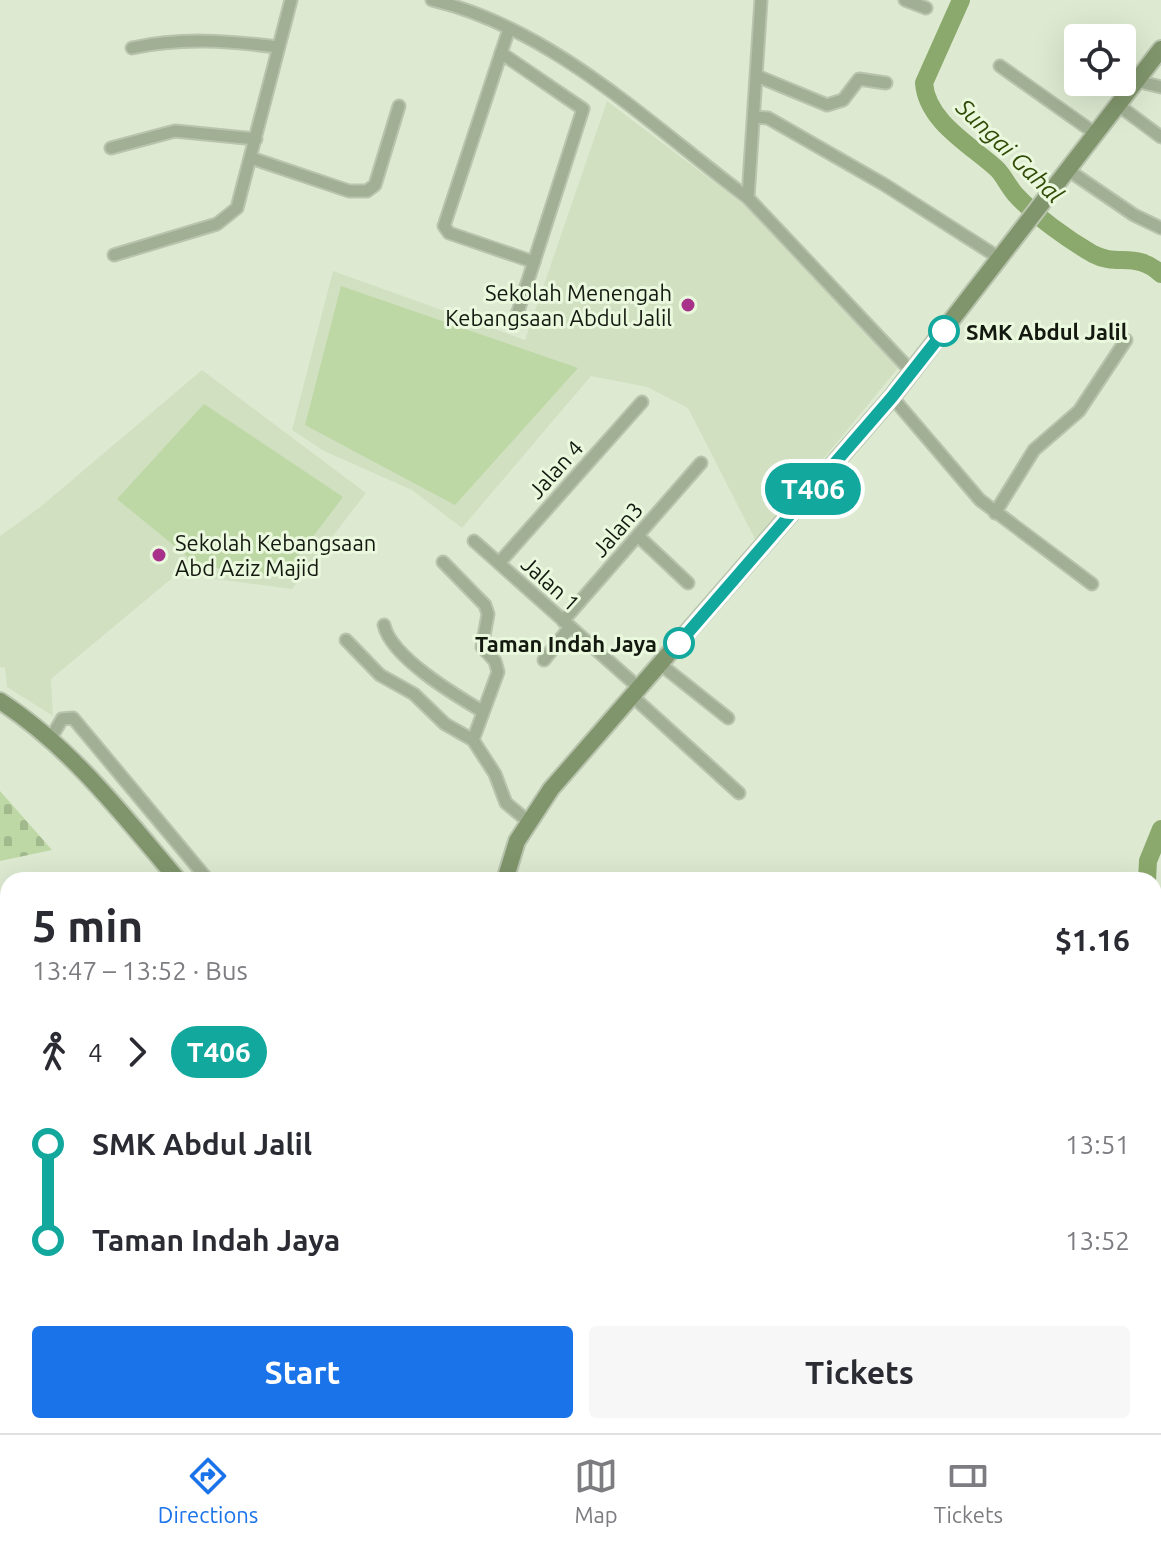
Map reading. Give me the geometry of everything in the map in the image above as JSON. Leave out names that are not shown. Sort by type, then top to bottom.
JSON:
[{"type":"street","points":[[114,255],[228,219],[237,208],[291,0]]},
{"type":"street","points":[[432,0],[482,13],[571,64],[748,198],[912,372]]},
{"type":"street","points":[[748,198],[761,0]]},
{"type":"street","points":[[905,0],[926,8]]},
{"type":"street","points":[[509,29],[444,226],[449,233],[534,262]]},
{"type":"street","points":[[132,48],[164,41],[220,40],[278,47]]},
{"type":"street","points":[[507,872],[517,841],[551,789],[892,397],[1161,49]]},
{"type":"street","points":[[501,53],[583,107],[514,324]]},
{"type":"street","points":[[1000,66],[1096,134]]},
{"type":"street","points":[[757,76],[827,105],[843,100],[859,79],[886,83]]},
{"type":"street","points":[[1137,81],[1161,87]]},
{"type":"street","points":[[1118,105],[1161,137]]},
{"type":"street","points":[[251,158],[349,191],[367,191],[375,185],[399,106]]},
{"type":"street","points":[[755,117],[768,118],[872,177],[1001,259]]},
{"type":"street","points":[[111,148],[175,131],[256,139]]},
{"type":"street","points":[[1068,170],[1134,215],[1161,228]]},
{"type":"street","points":[[995,513],[1034,450],[1079,411],[1126,340]]},
{"type":"street","points":[[892,397],[995,513],[1092,584]]},
{"type":"street","name":"Jalan 4","points":[[499,563],[642,402]]},
{"type":"street","name":"Jalan3","points":[[544,660],[567,624],[701,463]]},
{"type":"street","points":[[638,536],[688,583]]},
{"type":"street","name":"Jalan 1","points":[[474,541],[567,624],[739,793]]},
{"type":"street","points":[[443,562],[487,610],[482,647],[495,661],[498,672],[473,740]]},
{"type":"street","points":[[384,625],[399,649],[448,690],[482,711]]},
{"type":"street","points":[[346,640],[380,675],[414,694],[445,724],[473,740],[495,774],[506,803],[529,822]]},
{"type":"street","points":[[660,664],[728,718]]},
{"type":"street","points":[[0,701],[51,738],[114,804],[171,872]]},
{"type":"street","points":[[51,738],[62,719],[73,718],[77,721],[201,872]]},
{"type":"shaded area","name":"Sekolah Menengah Kebangsaan Abdul Jalil","points":[[607,101],[743,204],[898,368],[756,541],[688,408],[647,387],[591,376],[462,528],[412,490],[324,451],[292,430],[333,271],[525,340]]},
{"type":"shaded area","name":"Sekolah Kebangsaan Abd Aziz Majid","points":[[202,370],[366,493],[292,589],[177,574],[51,679],[53,716],[7,687],[5,668],[0,667],[0,536],[39,508]]},
{"type":"green space","points":[[341,286],[578,368],[455,505],[305,425]]},
{"type":"green space","points":[[204,404],[343,497],[283,576],[199,566],[117,499]]},
{"type":"green space","points":[[0,791],[52,850],[0,861]]},
{"type":"waterway","name":"Sungai Gahal","points":[[961,0],[924,83],[933,110],[952,132],[997,169],[1023,202],[1062,234],[1102,258],[1144,263],[1161,274]]},
{"type":"waterway","points":[[1147,872],[1148,861],[1161,829]]},
{"type":"bus line","name":"T406","points":[[679,643],[892,397],[944,331]]},
{"type":"place","name":"Sekolah Menengah Kebangsaan Abdul Jalil","points":[[688,305]]},
{"type":"place","name":"SMK Abdul Jalil","points":[[944,331]]},
{"type":"place","name":"Sekolah Kebangsaan Abd Aziz Majid","points":[[159,555]]},
{"type":"place","name":"Taman Indah Jaya","points":[[679,643]]}]
